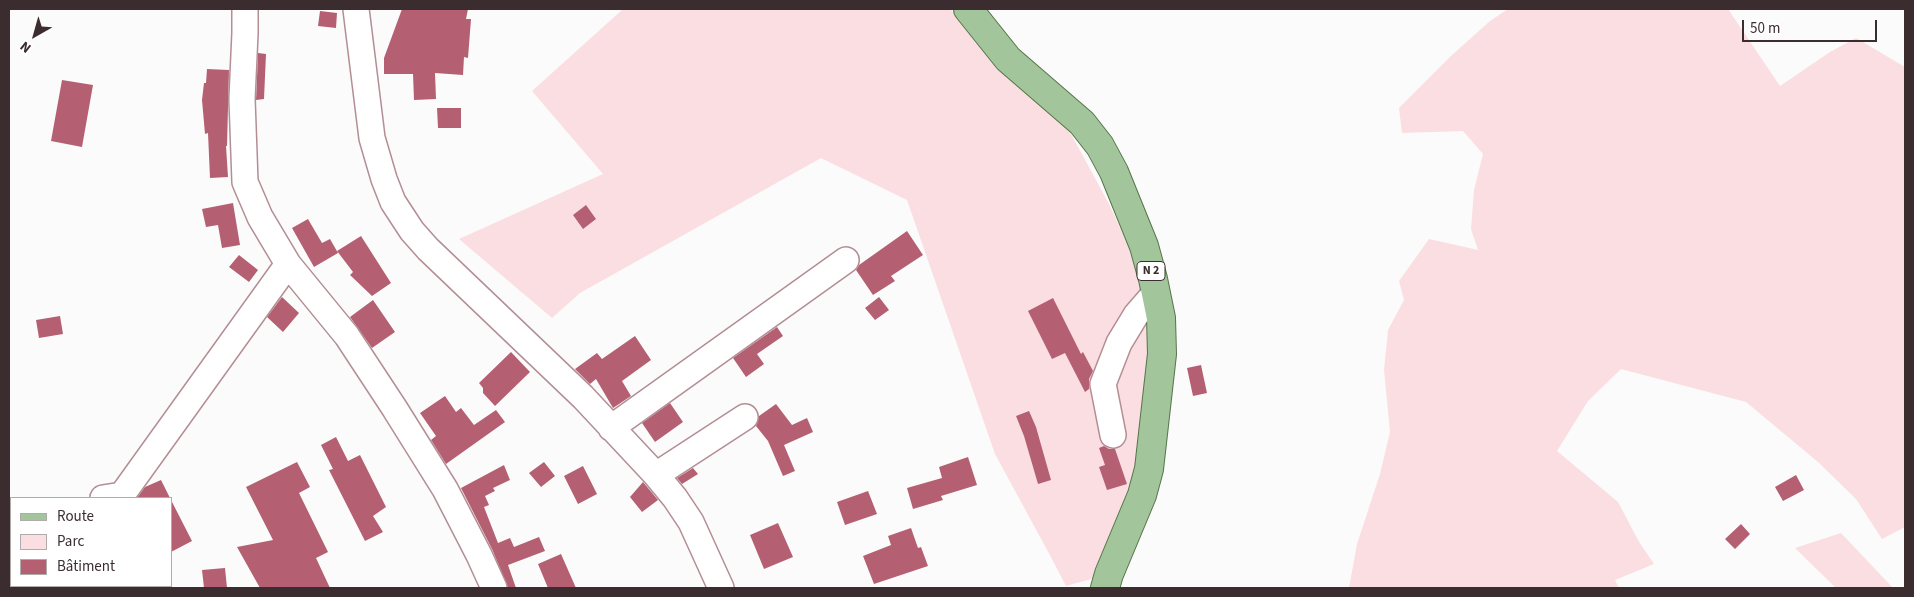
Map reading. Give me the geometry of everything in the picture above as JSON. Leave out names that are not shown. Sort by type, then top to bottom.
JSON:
[{"type":"main road","name":"N 2","points":[[968,9],[1008,59],[1082,123],[1100,146],[1114,172],[1144,246],[1156,292],[1161,318],[1162,354],[1149,469],[1142,496],[1109,574],[1105,588]]},
{"type":"street","points":[[245,9],[242,99],[245,182],[260,217],[288,264],[347,336],[396,409],[445,489],[494,588]]},
{"type":"street","points":[[356,9],[372,138],[393,202],[412,231],[428,249],[583,397],[656,475],[675,498],[691,522],[720,588]]},
{"type":"street","points":[[611,428],[846,260]]},
{"type":"street","points":[[109,497],[122,495],[288,264]]},
{"type":"street","points":[[1113,434],[1103,384],[1119,343],[1136,315],[1156,292]]},
{"type":"street","points":[[656,475],[745,417]]},
{"type":"green space","points":[[623,9],[950,9],[970,30],[1051,97],[1109,204],[1161,318],[1157,403],[1109,574],[1066,586],[995,454],[907,200],[821,158],[580,293],[552,318],[459,239],[603,174],[532,91]]},
{"type":"green space","points":[[1508,9],[1728,9],[1780,86],[1830,52],[1856,38],[1905,67],[1905,527],[1882,539],[1856,499],[1818,462],[1746,402],[1621,369],[1588,401],[1557,451],[1618,502],[1638,540],[1654,564],[1615,580],[1619,588],[1349,588],[1357,544],[1380,474],[1390,432],[1384,370],[1388,330],[1404,300],[1399,281],[1429,239],[1478,250],[1471,229],[1474,190],[1483,154],[1463,131],[1402,133],[1399,108],[1451,56],[1490,21]]},
{"type":"green space","points":[[1841,533],[1893,588],[1836,588],[1795,548]]},
{"type":"building","points":[[402,9],[468,9],[466,19],[471,19],[468,58],[464,57],[463,75],[435,73],[436,99],[414,100],[413,74],[384,74],[384,58]]},
{"type":"building","points":[[320,11],[337,13],[336,28],[318,26]]},
{"type":"building","points":[[258,53],[266,54],[264,99],[256,100]]},
{"type":"building","points":[[207,69],[229,70],[226,146],[228,177],[210,178],[208,133],[205,134],[202,100]]},
{"type":"building","points":[[62,80],[93,85],[82,147],[51,141]]},
{"type":"building","points":[[437,108],[461,108],[461,128],[438,128]]},
{"type":"building","points":[[233,203],[240,245],[222,248],[218,225],[206,227],[202,209]]},
{"type":"building","points":[[586,205],[596,219],[583,229],[573,215]]},
{"type":"building","points":[[308,219],[322,243],[330,239],[338,253],[314,267],[292,228]]},
{"type":"building","points":[[907,231],[923,255],[891,276],[895,281],[873,295],[856,270],[859,265]]},
{"type":"building","points":[[361,236],[391,283],[372,296],[350,275],[353,272],[337,251]]},
{"type":"building","points":[[239,255],[258,270],[249,282],[229,267]]},
{"type":"building","points":[[282,297],[299,313],[283,332],[267,317]]},
{"type":"building","points":[[879,297],[889,310],[875,320],[865,308]]},
{"type":"building","points":[[1053,298],[1081,354],[1083,352],[1093,371],[1089,379],[1089,389],[1085,392],[1065,353],[1052,359],[1028,311]]},
{"type":"building","points":[[373,300],[395,332],[372,348],[350,317]]},
{"type":"building","points":[[60,316],[63,334],[39,338],[36,320]]},
{"type":"building","points":[[777,327],[783,336],[757,354],[764,364],[746,377],[733,358]]},
{"type":"building","points":[[635,336],[651,360],[622,381],[631,396],[613,408],[596,379],[590,384],[575,369],[597,353],[602,359]]},
{"type":"building","points":[[511,352],[530,372],[495,406],[483,393],[483,388],[479,383]]},
{"type":"building","points":[[1201,365],[1207,393],[1193,396],[1187,368]]},
{"type":"building","points":[[445,396],[456,412],[461,408],[474,425],[496,410],[505,422],[446,464],[431,440],[436,436],[420,413]]},
{"type":"building","points":[[670,403],[683,422],[655,442],[642,423]]},
{"type":"building","points":[[776,404],[792,425],[807,418],[813,432],[784,445],[795,471],[783,476],[768,441],[756,426],[759,416]]},
{"type":"building","points":[[1029,411],[1036,427],[1051,480],[1038,484],[1016,416]]},
{"type":"building","points":[[336,437],[348,461],[360,455],[386,507],[373,516],[383,532],[365,541],[329,470],[333,469],[321,445]]},
{"type":"building","points":[[1104,446],[1109,449],[1115,449],[1127,484],[1107,490],[1099,467],[1105,465],[1099,448]]},
{"type":"building","points":[[968,457],[977,485],[941,496],[943,500],[913,509],[907,488],[942,478],[939,467]]},
{"type":"building","points":[[297,462],[310,487],[299,493],[328,552],[316,558],[330,588],[260,588],[237,547],[273,540],[246,487]]},
{"type":"building","points":[[544,462],[555,476],[541,487],[529,473]]},
{"type":"building","points":[[504,465],[510,480],[493,488],[495,491],[485,496],[489,505],[484,507],[498,543],[510,538],[514,547],[539,537],[545,551],[508,565],[516,588],[508,588],[492,549],[461,488]]},
{"type":"building","points":[[583,466],[597,494],[578,504],[564,476]]},
{"type":"building","points":[[693,468],[698,474],[682,484],[677,478]]},
{"type":"building","points":[[1796,475],[1804,490],[1783,501],[1775,487]]},
{"type":"building","points":[[161,480],[170,497],[138,497],[145,487]]},
{"type":"building","points":[[643,482],[658,500],[642,512],[630,497]]},
{"type":"building","points":[[868,491],[877,514],[845,525],[837,502]]},
{"type":"building","points":[[172,502],[192,541],[172,551]]},
{"type":"building","points":[[778,523],[793,557],[764,569],[750,535]]},
{"type":"building","points":[[1741,524],[1750,534],[1735,549],[1725,539]]},
{"type":"building","points":[[911,528],[918,548],[921,547],[928,566],[874,584],[863,556],[891,545],[888,536]]},
{"type":"building","points":[[561,554],[576,588],[548,588],[538,564]]},
{"type":"building","points":[[225,568],[227,588],[204,588],[202,570]]}]
